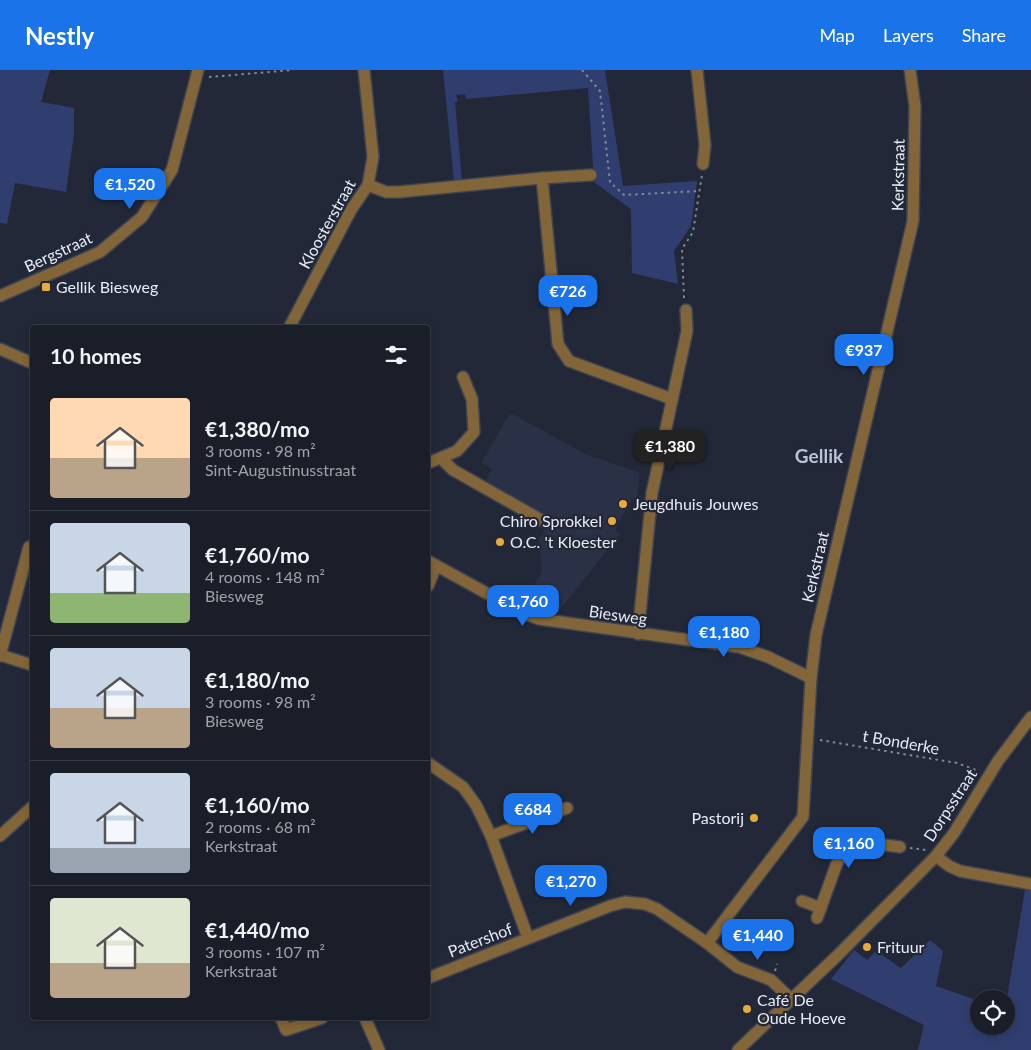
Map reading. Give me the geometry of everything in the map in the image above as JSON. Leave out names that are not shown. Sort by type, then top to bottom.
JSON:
[{"type":"street","name":"Kloosterstraat","points":[[291,325],[351,210],[368,185],[372,158],[364,70]]},
{"type":"street","points":[[697,70],[705,144],[703,164]]},
{"type":"street","name":"Kerkstraat","points":[[707,943],[803,818],[811,678],[816,635],[914,221],[914,106],[910,70]]},
{"type":"street","name":"Bergstraat","points":[[0,296],[100,252],[142,217],[172,170],[197,74]]},
{"type":"street","points":[[368,185],[386,192],[398,192],[591,175]]},
{"type":"street","points":[[542,178],[558,344],[569,362],[672,399]]},
{"type":"street","points":[[638,634],[652,493],[687,331],[686,310]]},
{"type":"street","points":[[0,349],[30,362]]},
{"type":"street","points":[[430,461],[457,451],[474,432],[472,399],[464,377]]},
{"type":"street","points":[[441,458],[453,470],[543,522]]},
{"type":"street","points":[[30,547],[0,656],[30,664]]},
{"type":"street","name":"Biesweg","points":[[432,563],[521,612],[539,619],[739,647],[768,657],[811,678]]},
{"type":"street","name":"Dorpsstraat","points":[[738,1050],[839,954],[932,853],[954,833],[998,761],[1031,717]]},
{"type":"street","points":[[430,764],[463,787],[476,805],[491,836],[528,938]]},
{"type":"street","points":[[491,836],[567,808]]},
{"type":"street","points":[[0,836],[30,809]]},
{"type":"street","points":[[802,901],[819,913],[837,863],[854,841],[900,847]]},
{"type":"street","points":[[932,853],[948,866],[960,871],[1031,884]]},
{"type":"street","name":"Patershof","points":[[430,977],[610,906],[625,902],[646,904],[657,908],[707,943]]},
{"type":"street","points":[[707,943],[737,967],[771,980],[791,999]]},
{"type":"street","points":[[282,1020],[286,1030],[316,1020]]},
{"type":"street","points":[[366,1020],[379,1050]]},
{"type":"path","points":[[197,74],[293,70]]},
{"type":"path","points":[[582,70],[600,91],[610,182],[624,195],[699,191]]},
{"type":"path","points":[[686,310],[684,304],[682,249],[693,232],[703,164]]},
{"type":"path","name":"t Bonderke","points":[[808,738],[957,763],[990,774]]},
{"type":"path","points":[[900,847],[932,853]]},
{"type":"shaded area","points":[[0,70],[50,70],[41,102],[74,108],[74,134],[66,192],[15,183],[7,224],[0,223]]},
{"type":"shaded area","points":[[443,70],[605,70],[623,186],[697,181],[691,226],[674,251],[678,284],[632,273],[631,209],[594,182],[588,88],[466,99],[465,94],[456,95],[458,101],[455,102],[462,181],[454,181]]},
{"type":"shaded area","points":[[510,413],[588,455],[640,473],[637,499],[632,499],[615,529],[620,534],[559,611],[550,612],[526,600],[542,572],[539,540],[549,522],[483,485],[492,469],[481,463]]},
{"type":"shaded area","points":[[1025,890],[1031,891],[1031,1050],[918,1050],[924,1025],[831,979],[854,950],[867,960],[876,951],[901,968],[930,940],[943,951],[936,986],[970,998],[970,1035],[1015,1035],[1015,990],[1008,990]]},
{"type":"place","name":"Gellik Biesweg","points":[[46,287]]},
{"type":"place","name":"Jeugdhuis Jouwes","points":[[623,504]]},
{"type":"place","name":"Chiro Sprokkel","points":[[612,521]]},
{"type":"place","name":"O.C. 't Kloester","points":[[500,542]]},
{"type":"place","name":"Pastorij","points":[[754,818]]},
{"type":"place","name":"Frituur","points":[[867,947]]},
{"type":"place","name":"Café De Oude Hoeve","points":[[747,1009]]},
{"type":"district","name":"Gellik","points":[[819,456]]}]
